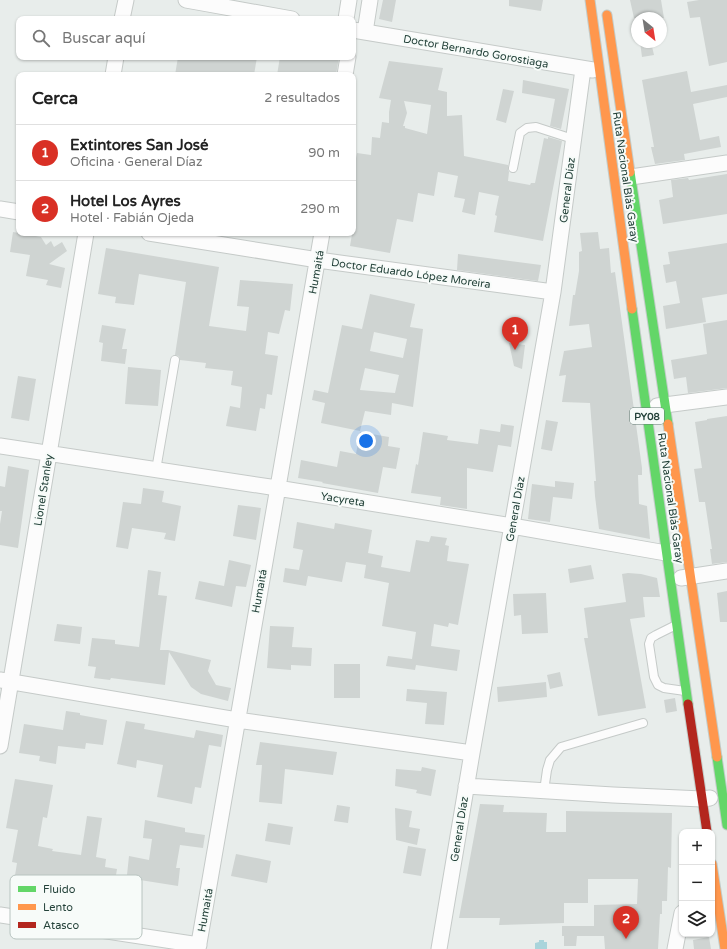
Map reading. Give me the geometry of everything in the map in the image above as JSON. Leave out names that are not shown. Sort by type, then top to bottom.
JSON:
[{"type":"highway","name":"Ruta Nacional Blás Garay","points":[[590,0],[666,553],[707,829]]},
{"type":"highway","name":"Ruta Nacional Blás Garay","points":[[606,7],[690,576],[723,767],[723,796],[727,825]]},
{"type":"highway","points":[[712,865],[725,949]]},
{"type":"street","points":[[123,16],[126,0]]},
{"type":"street","points":[[186,0],[275,16]]},
{"type":"street","points":[[346,16],[349,0]]},
{"type":"street","points":[[359,31],[370,0]]},
{"type":"street","name":"Doctor Bernardo Gorostiaga","points":[[359,31],[600,71]]},
{"type":"street","points":[[114,72],[116,60]]},
{"type":"street","points":[[346,72],[348,60]]},
{"type":"street","points":[[600,71],[614,66]]},
{"type":"street","name":"General Díaz","points":[[439,949],[466,786],[554,292],[583,69]]},
{"type":"street","points":[[631,176],[727,163]]},
{"type":"street","points":[[0,209],[16,212]]},
{"type":"street","name":"Lionel Stanley","points":[[0,746],[5,681],[49,454],[85,236]]},
{"type":"street","name":"Doctor Eduardo López Moreira","points":[[168,236],[318,260],[554,292]]},
{"type":"street","name":"Humaitá","points":[[199,947],[322,236]]},
{"type":"street","points":[[646,408],[727,397]]},
{"type":"street","name":"Yacyreta","points":[[0,446],[277,488],[512,526],[666,553],[686,549]]},
{"type":"street","points":[[670,581],[690,576],[727,571]]},
{"type":"street","points":[[5,681],[237,720],[472,753]]},
{"type":"street","points":[[699,772],[723,767]]},
{"type":"street","points":[[466,786],[702,799],[723,796]]},
{"type":"street","points":[[0,915],[10,917]]},
{"type":"street","points":[[675,949],[679,928]]},
{"type":"street","points":[[142,938],[199,947]]},
{"type":"lane","points":[[513,168],[520,133],[527,128],[536,127],[573,139]]},
{"type":"lane","points":[[156,470],[175,360]]},
{"type":"lane","points":[[677,624],[656,635],[652,638],[649,644],[654,677],[658,684],[664,688],[687,691]]},
{"type":"lane","points":[[544,791],[550,760],[561,747],[643,723]]},
{"type":"water","points":[[539,940],[544,940],[544,942],[547,942],[547,949],[535,949],[535,943],[539,942]]},
{"type":"building","points":[[383,0],[396,0],[392,22],[379,19]]},
{"type":"building","points":[[509,0],[543,0],[541,11],[509,6]]},
{"type":"building","points":[[630,0],[661,0],[663,12],[633,12]]},
{"type":"building","points":[[699,0],[727,0],[727,62],[709,66],[700,17],[690,18],[687,2]]},
{"type":"building","points":[[641,48],[652,48],[654,55],[642,57]]},
{"type":"building","points":[[178,60],[256,60],[254,72],[176,72]]},
{"type":"building","points":[[280,60],[338,60],[336,72],[278,72]]},
{"type":"building","points":[[389,61],[443,68],[438,90],[447,92],[447,116],[462,115],[464,156],[508,165],[508,181],[530,185],[531,183],[535,183],[544,138],[548,139],[548,137],[562,141],[543,241],[494,232],[497,216],[495,215],[499,196],[479,192],[475,215],[462,212],[465,199],[454,197],[458,176],[438,172],[434,196],[418,193],[413,222],[397,219],[390,253],[350,246],[352,236],[356,236],[357,153],[371,155],[372,137],[380,138],[382,122],[389,123],[391,100],[379,98]],"holes":[[[404,101],[431,105],[427,134],[405,128],[405,126],[403,126],[407,113]]]},
{"type":"building","points":[[687,71],[691,92],[727,85],[727,97],[693,104],[700,140],[719,136],[721,147],[684,154],[685,160],[655,164],[651,147],[654,147],[642,80]]},
{"type":"building","points":[[523,80],[569,89],[561,129],[550,126],[555,99],[522,93]]},
{"type":"building","points":[[503,89],[514,91],[506,123],[496,120]]},
{"type":"building","points":[[727,174],[727,214],[663,224],[659,200],[673,197],[671,180],[688,178],[689,180]]},
{"type":"building","points":[[13,232],[16,233],[16,236],[41,237],[46,245],[51,241],[54,247],[62,242],[67,251],[49,264],[65,268],[61,288],[46,285],[48,280],[26,276],[30,255],[10,252]]},
{"type":"building","points":[[598,232],[600,249],[609,248],[611,273],[615,272],[642,468],[642,475],[638,475],[639,504],[647,506],[650,539],[599,529],[595,496],[594,481],[596,481],[590,403],[562,402],[566,375],[559,376],[564,351],[592,347],[589,324],[569,326],[573,295],[575,295],[579,271],[579,252],[582,251],[580,233]]},
{"type":"building","points":[[727,243],[727,294],[702,298],[706,322],[666,329],[663,306],[680,303],[676,281],[666,283],[663,265],[670,264],[668,252]]},
{"type":"building","points":[[106,248],[219,267],[209,326],[246,331],[249,307],[237,306],[240,280],[293,284],[290,311],[285,310],[279,334],[268,332],[265,354],[278,356],[272,395],[267,394],[265,409],[260,408],[256,431],[226,426],[230,406],[240,408],[242,387],[231,385],[233,371],[205,368],[206,363],[180,360],[179,356],[175,355],[186,282],[139,274],[134,305],[115,303],[116,297],[98,294]]},
{"type":"building","points":[[458,254],[541,265],[538,281],[457,270]]},
{"type":"building","points":[[370,294],[415,304],[410,327],[423,329],[413,407],[392,403],[391,415],[365,411],[360,431],[321,423],[325,403],[312,400],[314,390],[328,393],[342,325],[362,329]],"holes":[[[374,332],[407,339],[403,358],[370,351]],[[365,368],[399,375],[395,393],[360,390]]]},
{"type":"building","points":[[727,320],[727,388],[688,393],[686,377],[674,379],[671,360],[707,354],[703,324]]},
{"type":"building","points":[[102,325],[126,329],[122,349],[127,349],[125,364],[101,361],[103,343],[99,342]]},
{"type":"building","points":[[509,343],[525,345],[522,369],[514,366]]},
{"type":"building","points":[[128,367],[161,370],[158,406],[125,404]]},
{"type":"building","points":[[18,376],[36,379],[29,421],[11,418]]},
{"type":"building","points":[[727,416],[727,562],[712,564],[710,549],[712,549],[705,502],[699,502],[694,469],[702,468],[695,422]]},
{"type":"building","points":[[546,420],[558,422],[552,451],[541,449]]},
{"type":"building","points":[[501,424],[514,426],[511,447],[498,445],[493,472],[467,468],[467,509],[440,505],[441,497],[411,493],[416,464],[418,465],[423,432],[448,436],[447,440],[478,444],[480,429],[500,432]]},
{"type":"building","points":[[360,432],[389,437],[388,446],[400,448],[396,469],[383,467],[378,493],[298,478],[301,460],[337,467],[340,451],[356,454]]},
{"type":"building","points":[[8,466],[29,470],[18,548],[0,545],[0,524],[2,511],[0,511],[0,486],[5,487]]},
{"type":"building","points":[[555,481],[574,483],[572,499],[553,497],[550,522],[528,519],[532,484],[555,487]]},
{"type":"building","points":[[143,488],[164,491],[162,502],[181,506],[175,541],[164,539],[166,533],[132,528],[128,549],[116,547],[123,502],[141,504]]},
{"type":"building","points":[[238,505],[261,508],[256,540],[233,536]]},
{"type":"building","points":[[297,522],[334,529],[335,523],[372,530],[368,553],[383,556],[381,567],[410,572],[416,540],[429,542],[431,536],[447,538],[445,545],[449,546],[447,561],[469,564],[458,625],[449,623],[448,627],[434,624],[431,646],[460,650],[457,671],[416,665],[415,670],[386,666],[388,656],[412,659],[416,632],[382,626],[389,583],[364,578],[366,565],[346,562],[342,582],[308,576],[306,586],[283,582],[285,568],[299,570],[303,550],[293,548]]},
{"type":"building","points":[[229,560],[251,565],[246,587],[236,586],[232,607],[195,599],[199,581],[224,586]]},
{"type":"building","points":[[591,565],[594,579],[570,583],[568,569]]},
{"type":"building","points":[[148,570],[161,572],[158,595],[167,596],[160,650],[168,650],[211,660],[208,671],[216,685],[231,688],[228,701],[201,694],[191,687],[169,652],[165,685],[111,678],[110,680],[94,678],[96,667],[88,666],[92,638],[115,640],[115,644],[139,647]]},
{"type":"building","points":[[622,574],[641,574],[657,578],[660,597],[643,597],[645,617],[630,619],[646,708],[598,716],[584,638],[588,638],[584,608],[626,602]]},
{"type":"building","points":[[727,591],[727,622],[720,622],[717,593]]},
{"type":"building","points":[[546,593],[548,633],[522,634],[521,615],[514,616],[513,594]]},
{"type":"building","points":[[57,624],[82,627],[80,644],[54,641]]},
{"type":"building","points":[[270,626],[294,627],[292,647],[312,648],[311,666],[291,665],[291,670],[267,668]]},
{"type":"building","points":[[334,664],[360,664],[360,698],[334,698]]},
{"type":"building","points":[[560,672],[563,686],[550,689],[547,675]]},
{"type":"building","points":[[546,682],[547,697],[498,702],[497,687]]},
{"type":"building","points":[[407,689],[447,692],[444,725],[425,724],[427,703],[406,701]]},
{"type":"building","points":[[675,698],[677,711],[666,713],[664,700]]},
{"type":"building","points":[[66,711],[107,720],[103,745],[86,743],[85,749],[58,746],[56,764],[39,761],[40,756],[19,753],[24,724],[63,730]]},
{"type":"building","points":[[126,721],[145,724],[144,729],[194,738],[196,730],[223,735],[221,747],[209,745],[201,788],[195,787],[192,804],[157,797],[163,765],[137,760],[136,768],[117,764]]},
{"type":"building","points":[[260,742],[337,752],[333,775],[285,769],[282,804],[259,802],[262,765],[256,765]]},
{"type":"building","points":[[422,767],[436,770],[431,796],[416,793],[417,790],[395,786],[396,769],[421,771]]},
{"type":"building","points":[[15,779],[53,785],[47,818],[43,817],[38,846],[53,849],[52,851],[81,855],[87,816],[102,818],[96,857],[106,859],[105,867],[117,869],[116,875],[15,875],[17,863],[12,862],[18,830],[6,828]]},
{"type":"building","points":[[480,804],[504,805],[503,812],[547,813],[546,832],[566,832],[566,811],[672,813],[671,868],[668,867],[667,901],[662,901],[658,949],[605,949],[604,936],[577,936],[576,946],[564,946],[562,926],[594,926],[594,905],[637,904],[638,879],[588,879],[588,903],[564,903],[564,923],[499,925],[500,918],[459,918]]},
{"type":"building","points":[[337,805],[350,807],[348,823],[334,821]]},
{"type":"building","points":[[395,808],[412,811],[409,827],[420,829],[417,845],[396,840]]},
{"type":"building","points":[[145,820],[185,828],[185,832],[205,835],[203,848],[180,845],[176,868],[180,868],[178,886],[142,880],[142,875],[127,875],[129,856],[149,860],[152,839],[143,838]]},
{"type":"building","points":[[268,823],[293,827],[290,845],[265,841]]},
{"type":"building","points":[[408,846],[426,849],[421,876],[403,873]]},
{"type":"building","points":[[236,854],[271,861],[267,883],[231,876]]},
{"type":"building","points":[[709,937],[711,949],[694,949],[693,940]]},
{"type":"traffic: fast","points":[[630,172],[668,424]]},
{"type":"traffic: fast","points":[[632,309],[688,704]]},
{"type":"traffic: fast","points":[[717,757],[727,825]]},
{"type":"traffic: slow","points":[[590,0],[632,309]]},
{"type":"traffic: slow","points":[[607,15],[630,172]]},
{"type":"traffic: slow","points":[[668,424],[717,757]]},
{"type":"traffic: slow","points":[[712,865],[725,949]]},
{"type":"traffic: jam","points":[[688,704],[707,829]]},
{"type":"place","name":"Extintores San José","points":[[515,350]]},
{"type":"place","name":"Hotel Los Ayres","points":[[626,939]]}]
